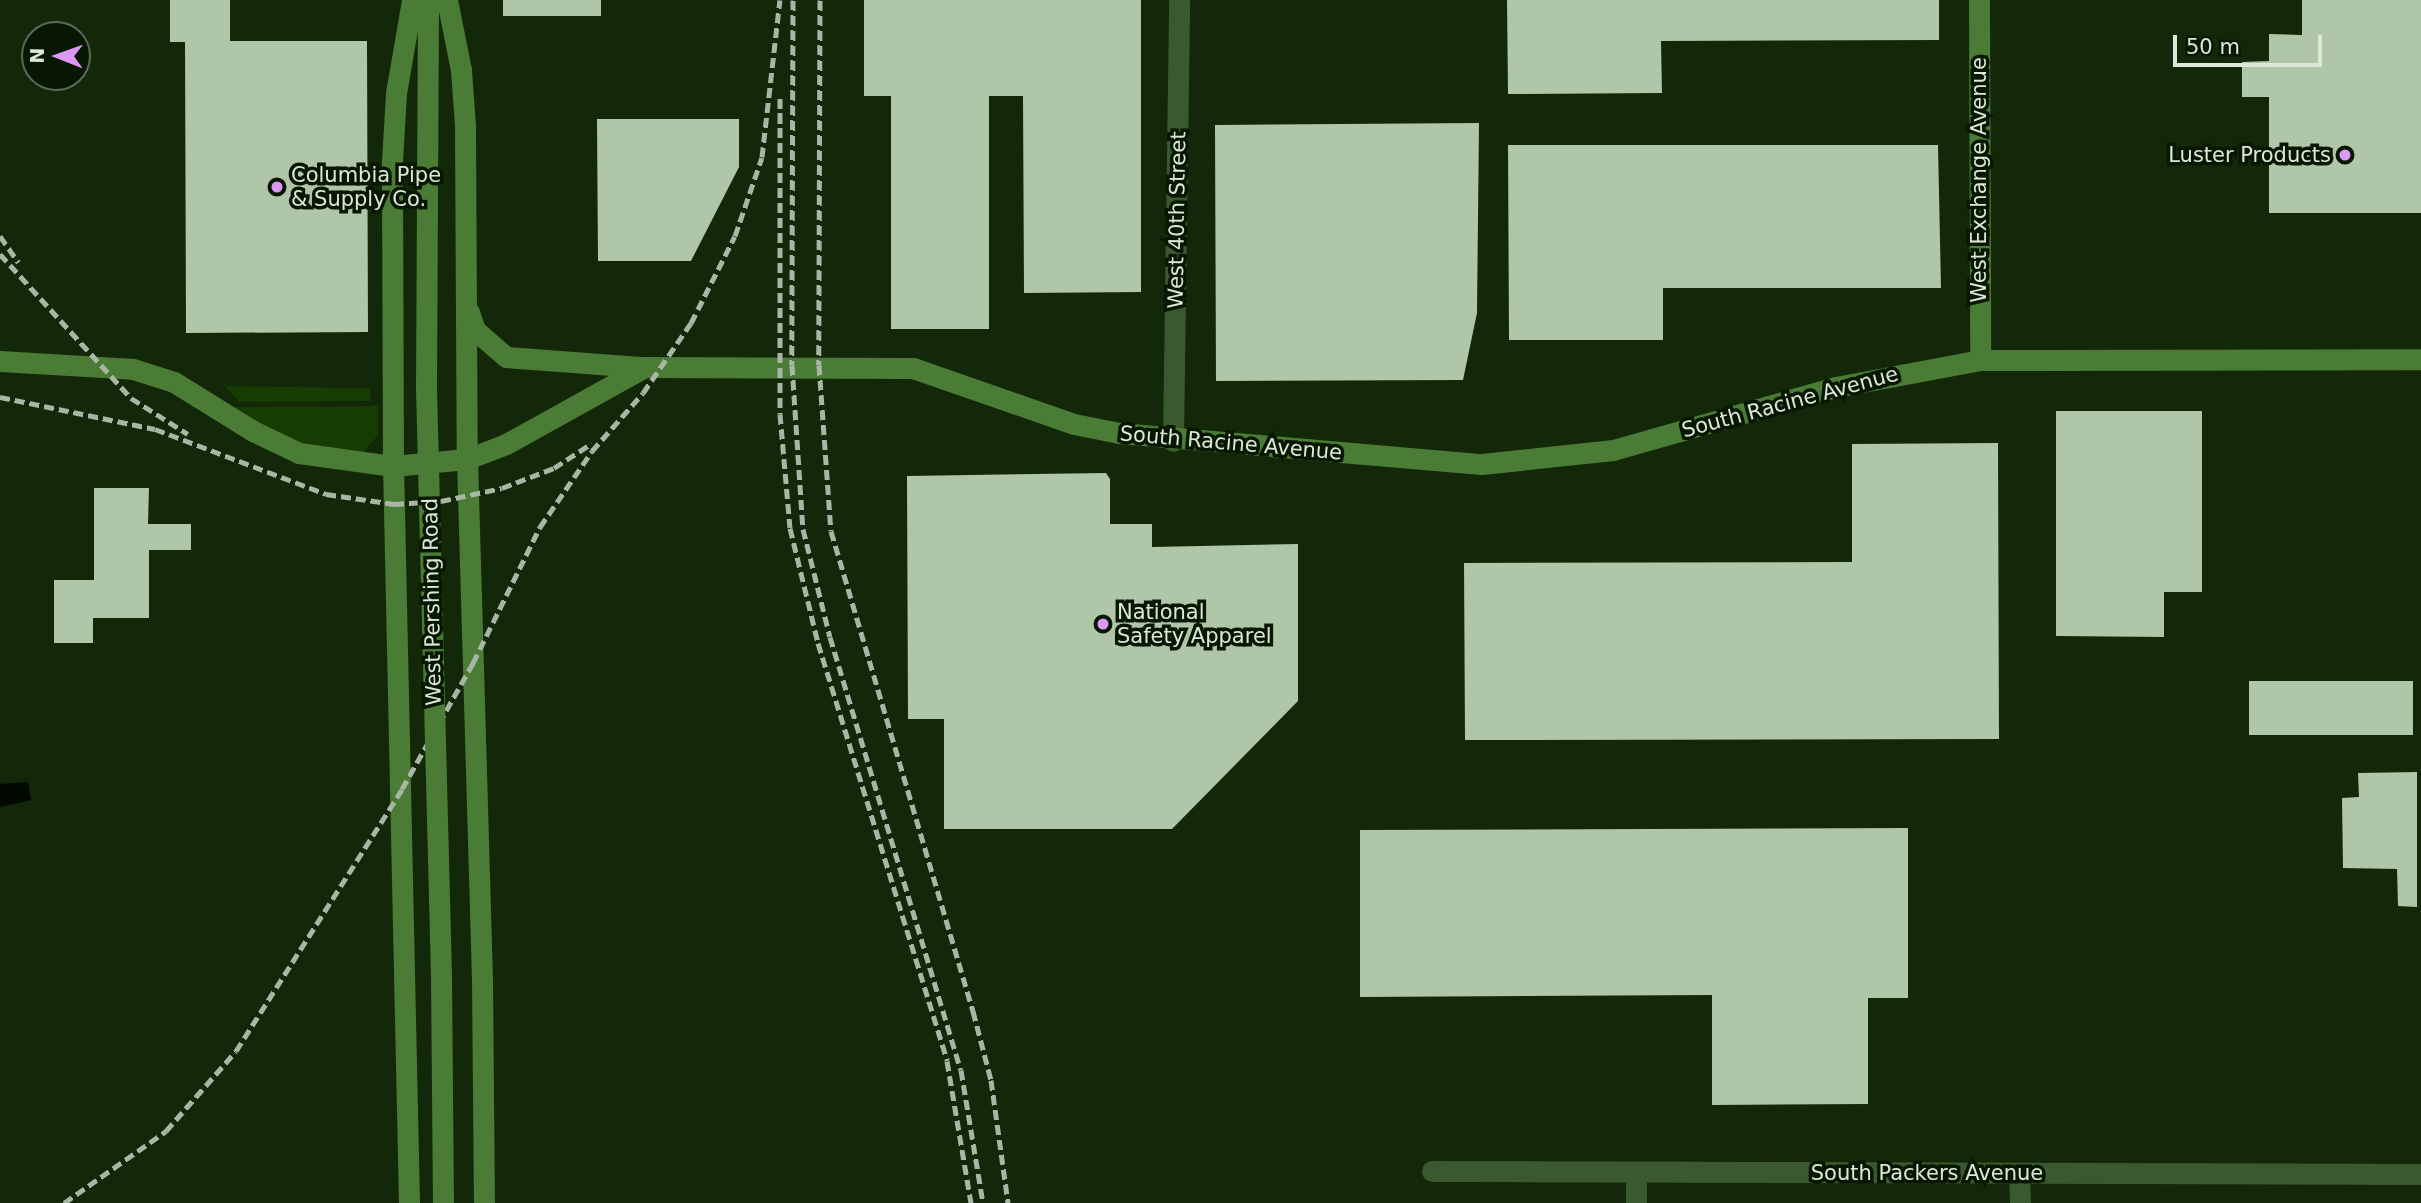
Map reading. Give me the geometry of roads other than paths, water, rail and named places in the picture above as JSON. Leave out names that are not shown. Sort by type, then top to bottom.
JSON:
[{"type":"main road","points":[[409,1203],[393,466],[392,161],[396,93],[412,0]]},
{"type":"main road","name":"West Pershing Road","points":[[428,0],[426,388],[441,976],[443,1203]]},
{"type":"main road","points":[[447,0],[466,126],[467,459],[482,979],[484,1203]]},
{"type":"main road","name":"West Exchange Avenue","points":[[1979,0],[1980,360]]},
{"type":"main road","points":[[466,304],[475,330],[506,357],[645,367]]},
{"type":"main road","name":"South Racine Avenue","points":[[0,361],[133,369],[174,382],[253,431],[299,453],[393,466],[467,459],[506,444],[645,367],[912,368],[1074,424],[1173,441],[1482,464],[1552,460],[1613,450],[1836,387],[1980,360],[2421,359]]},
{"type":"street","name":"West 40th Street","points":[[1173,441],[1179,0]]},
{"type":"street","name":"South Packers Avenue","points":[[1432,1171],[2421,1174]]},
{"type":"street","points":[[1636,1172],[1636,1203]]},
{"type":"street","points":[[2019,1174],[2020,1203]]},
{"type":"railway","points":[[64,1203],[166,1131],[236,1051],[402,789],[473,663],[540,527],[592,451],[643,393],[691,323],[735,236],[762,157],[780,0]]},
{"type":"railway","points":[[793,0],[792,365],[803,529],[830,637],[961,1070],[983,1203]]},
{"type":"railway","points":[[820,0],[819,365],[831,531],[973,1011],[991,1080],[1008,1203]]},
{"type":"railway","points":[[780,98],[780,414],[790,528],[818,643],[947,1061],[971,1203]]},
{"type":"railway","points":[[0,236],[18,262]]},
{"type":"railway","points":[[0,254],[131,398],[188,434]]},
{"type":"railway","points":[[0,397],[155,429],[326,494],[394,504],[441,501],[502,488],[554,468],[592,443]]},
{"type":"place","name":"Luster Products","points":[[2345,155]]},
{"type":"place","name":"Columbia Pipe & Supply Co.","points":[[277,187]]},
{"type":"place","name":"National Safety Apparel","points":[[1103,624]]}]
